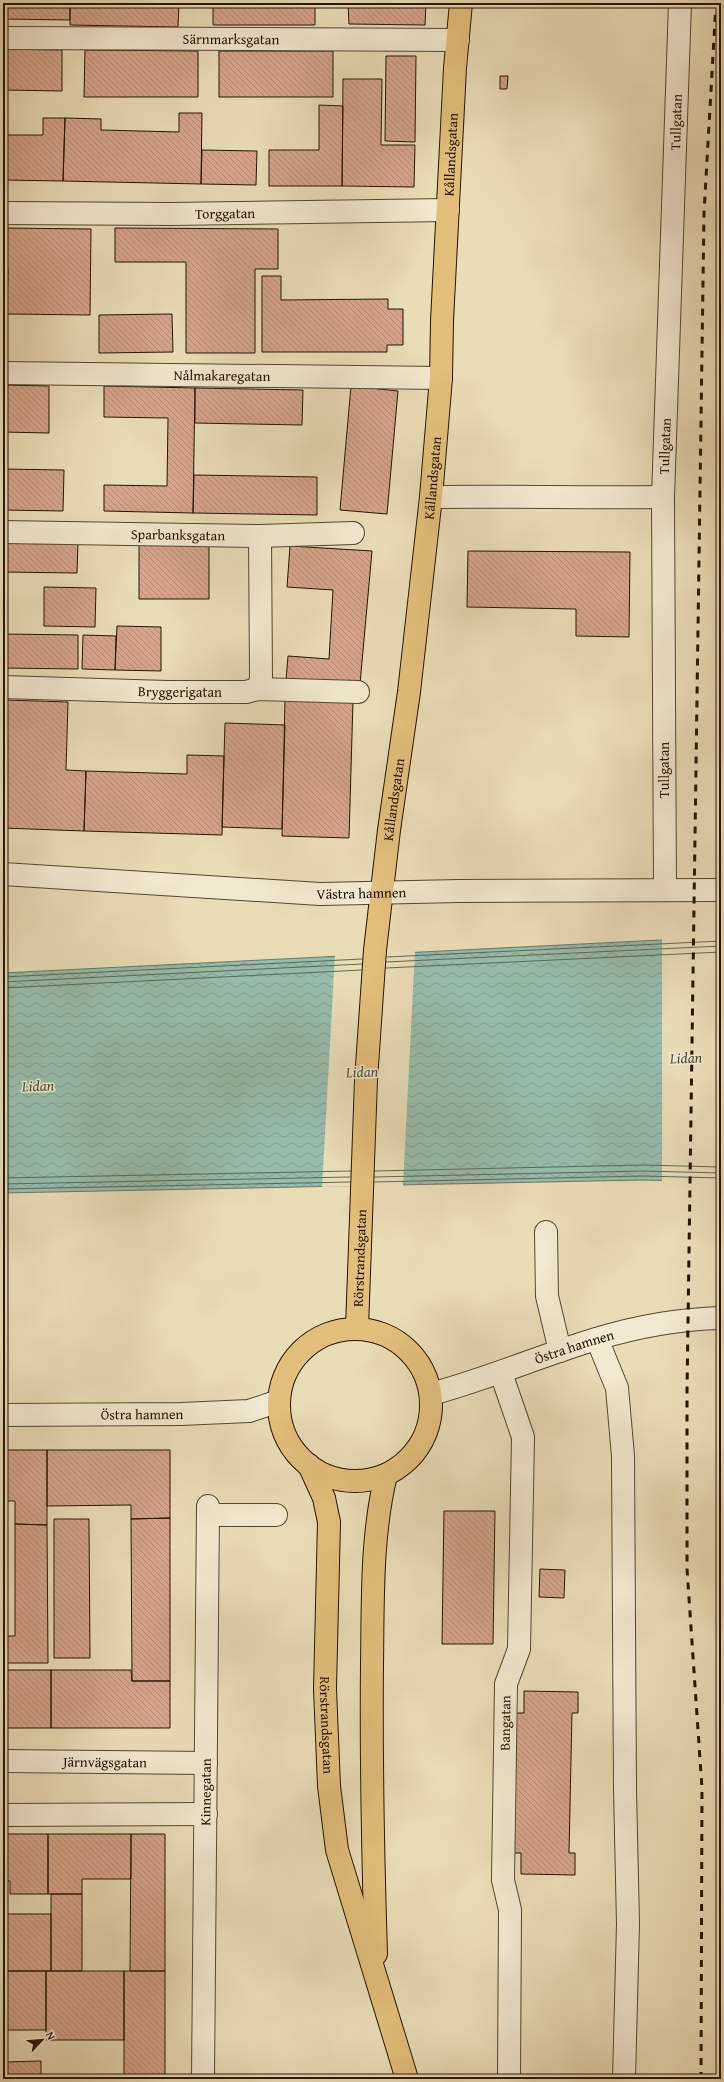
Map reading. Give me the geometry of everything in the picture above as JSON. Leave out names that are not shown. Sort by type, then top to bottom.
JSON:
[{"type":"main road","name":"Kållandsgatan","points":[[375,950],[381,892],[409,692],[431,497],[441,378],[455,68],[461,3]]},
{"type":"main road","name":"Rörstrandsgatan","points":[[357,1328],[361,1188],[375,950]]},
{"type":"main road","points":[[357,1328],[384,1333],[406,1347],[423,1368],[431,1394],[431,1419],[422,1442],[407,1462],[386,1475],[366,1480],[346,1481],[327,1476],[298,1456],[290,1444],[284,1430],[279,1401],[284,1378],[295,1358],[312,1341],[334,1331],[357,1328]]},
{"type":"main road","name":"Rörstrandsgatan","points":[[309,1465],[324,1498],[329,1522],[325,1689],[329,1786],[337,1850],[407,2079]]},
{"type":"main road","name":"Rörstrandsgatan","points":[[377,1983],[371,1786],[374,1546],[381,1495],[386,1475]]},
{"type":"street","name":"Tullgatan","points":[[665,890],[663,497],[680,3]]},
{"type":"street","name":"Särnmarksgatan","points":[[3,38],[458,40]]},
{"type":"street","name":"Torggatan","points":[[3,213],[170,214],[448,210]]},
{"type":"street","name":"Nålmakaregatan","points":[[3,373],[441,378]]},
{"type":"street","points":[[431,497],[663,497]]},
{"type":"street","name":"Sparbanksgatan","points":[[3,532],[260,536],[353,533]]},
{"type":"street","points":[[258,689],[261,679],[260,536]]},
{"type":"street","name":"Bryggerigatan","points":[[3,687],[167,692],[246,692],[258,689],[358,692]]},
{"type":"street","name":"Västra hamnen","points":[[3,874],[313,893],[721,890]]},
{"type":"street","points":[[546,1232],[547,1296],[560,1351]]},
{"type":"street","name":"Östra hamnen","points":[[431,1394],[501,1373],[597,1339],[655,1325],[688,1319],[721,1318]]},
{"type":"street","points":[[597,1339],[617,1388],[623,1456],[625,1789],[628,1924],[624,2079]]},
{"type":"street","name":"Bangatan","points":[[501,1373],[523,1437],[519,1649],[506,1684],[503,1880],[510,1910],[509,2079]]},
{"type":"street","name":"Östra hamnen","points":[[3,1415],[181,1414],[249,1411],[279,1401]]},
{"type":"street","name":"Kinnegatan","points":[[203,2079],[208,1510],[276,1515]]},
{"type":"street","name":"Järnvägsgatan","points":[[3,1762],[206,1763]]},
{"type":"street","points":[[3,1815],[206,1814]]},
{"type":"water","name":"Lidan","points":[[721,937],[721,1182],[643,1180],[3,1193],[3,973]]},
{"type":"pier","points":[[716,936],[716,1184],[662,1182],[662,938]]},
{"type":"pier","points":[[415,950],[403,1186],[322,1187],[335,954]]},
{"type":"building","points":[[3,3],[70,3],[70,20],[3,19]]},
{"type":"building","points":[[70,3],[179,3],[178,27],[70,25]]},
{"type":"building","points":[[213,3],[315,3],[315,25],[213,25]]},
{"type":"building","points":[[348,3],[426,3],[425,25],[349,24]]},
{"type":"building","points":[[3,49],[62,50],[62,91],[3,90]]},
{"type":"building","points":[[85,50],[198,51],[198,97],[84,97]]},
{"type":"building","points":[[219,51],[333,51],[333,97],[219,97]]},
{"type":"building","points":[[386,56],[416,56],[415,142],[385,141]]},
{"type":"building","points":[[500,76],[508,76],[507,89],[500,89]]},
{"type":"building","points":[[343,79],[382,79],[381,145],[415,145],[414,187],[342,186]]},
{"type":"building","points":[[319,105],[343,106],[342,186],[269,186],[269,150],[319,150]]},
{"type":"building","points":[[179,113],[202,113],[201,184],[63,181],[65,118],[101,119],[101,130],[179,132]]},
{"type":"building","points":[[43,118],[65,118],[63,181],[3,180],[3,135],[43,135]]},
{"type":"building","points":[[202,150],[257,151],[256,185],[201,184]]},
{"type":"building","points":[[3,228],[91,229],[90,315],[7,314],[8,269],[3,269]]},
{"type":"building","points":[[115,228],[278,229],[278,269],[255,269],[255,353],[186,353],[186,262],[115,262]]},
{"type":"building","points":[[262,276],[281,276],[281,300],[388,299],[388,309],[403,309],[403,345],[387,345],[387,352],[262,352]]},
{"type":"building","points":[[172,314],[173,352],[99,353],[99,315]]},
{"type":"building","points":[[3,385],[49,386],[49,433],[3,432]]},
{"type":"building","points":[[104,386],[195,388],[193,513],[104,511],[104,485],[167,486],[168,418],[104,417]]},
{"type":"building","points":[[351,386],[398,391],[387,514],[340,510]]},
{"type":"building","points":[[195,388],[303,390],[302,425],[195,423]]},
{"type":"building","points":[[3,469],[64,470],[63,511],[3,510]]},
{"type":"building","points":[[194,475],[317,477],[317,515],[193,513]]},
{"type":"building","points":[[3,541],[78,543],[77,573],[3,572]]},
{"type":"building","points":[[139,545],[209,545],[209,599],[139,599]]},
{"type":"building","points":[[290,546],[372,551],[360,684],[286,680],[288,656],[329,659],[333,590],[287,587]]},
{"type":"building","points":[[468,551],[630,552],[629,637],[576,636],[576,609],[467,607]]},
{"type":"building","points":[[44,587],[96,588],[95,627],[44,626]]},
{"type":"building","points":[[117,626],[161,627],[161,671],[115,670]]},
{"type":"building","points":[[3,634],[78,635],[78,669],[3,668]]},
{"type":"building","points":[[83,635],[116,636],[115,670],[82,669]]},
{"type":"building","points":[[285,699],[353,701],[349,838],[282,836]]},
{"type":"building","points":[[3,700],[68,702],[66,770],[86,771],[84,831],[3,828]]},
{"type":"building","points":[[225,723],[285,725],[282,829],[222,827]]},
{"type":"building","points":[[187,755],[224,756],[222,835],[84,831],[86,771],[187,774]]},
{"type":"building","points":[[3,1450],[47,1450],[47,1525],[15,1524],[15,1501],[3,1501]]},
{"type":"building","points":[[47,1450],[170,1450],[170,1518],[131,1519],[131,1505],[47,1506]]},
{"type":"building","points":[[444,1511],[495,1511],[493,1644],[442,1644]]},
{"type":"building","points":[[170,1518],[170,1681],[132,1681],[131,1519]]},
{"type":"building","points":[[54,1519],[89,1519],[90,1658],[54,1658]]},
{"type":"building","points":[[15,1524],[47,1525],[48,1663],[3,1663],[3,1636],[15,1636]]},
{"type":"building","points":[[540,1569],[565,1570],[564,1598],[539,1597]]},
{"type":"building","points":[[3,1670],[51,1670],[51,1728],[3,1728]]},
{"type":"building","points":[[51,1670],[131,1670],[132,1681],[170,1681],[170,1728],[51,1728]]},
{"type":"building","points":[[524,1691],[578,1692],[578,1713],[572,1713],[569,1853],[575,1853],[575,1875],[521,1874],[521,1853],[513,1853],[516,1713],[524,1713]]},
{"type":"building","points":[[3,1834],[48,1834],[48,1894],[10,1894],[10,1881],[3,1881]]},
{"type":"building","points":[[48,1834],[131,1834],[131,1879],[82,1879],[82,1894],[48,1894]]},
{"type":"building","points":[[131,1834],[165,1834],[165,1971],[130,1971]]},
{"type":"building","points":[[51,1894],[82,1894],[82,1971],[51,1971]]},
{"type":"building","points":[[3,1914],[51,1914],[51,1971],[3,1971]]},
{"type":"building","points":[[3,1971],[46,1971],[46,2030],[3,2030]]},
{"type":"building","points":[[46,1971],[124,1971],[124,2040],[46,2040]]},
{"type":"building","points":[[124,1971],[165,1971],[165,2079],[124,2079]]},
{"type":"building","points":[[41,2061],[41,2079],[3,2079],[3,2062]]},
{"type":"railway","points":[[701,2079],[702,1788],[687,1569],[687,1392],[704,213],[716,3]]}]
